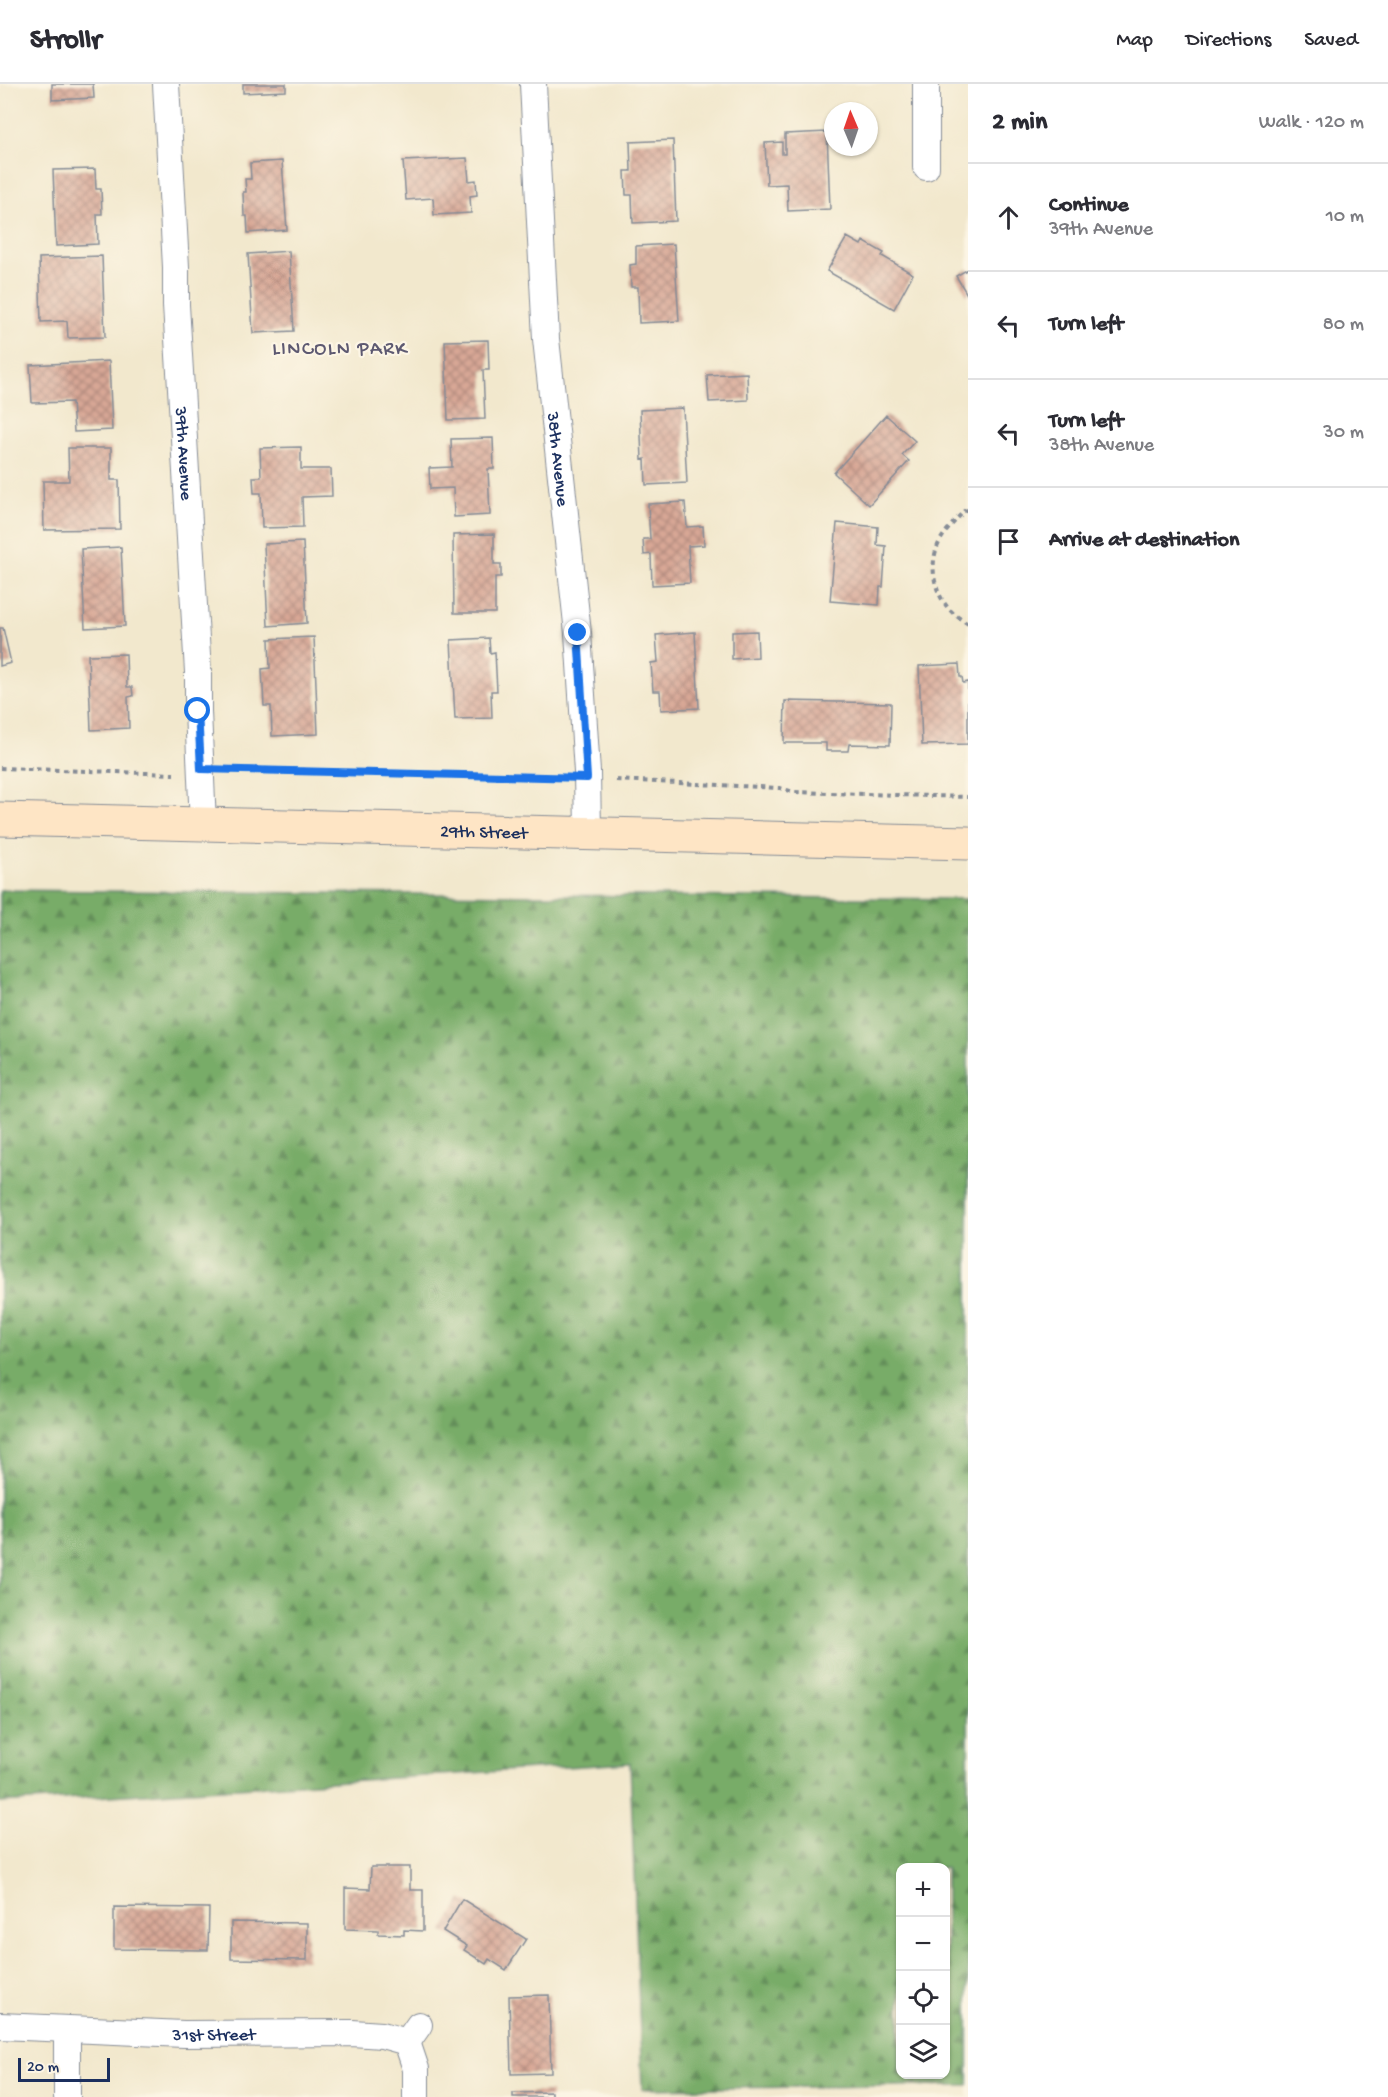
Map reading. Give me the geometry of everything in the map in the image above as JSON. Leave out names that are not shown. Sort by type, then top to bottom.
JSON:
[{"type":"street","name":"39th Avenue","points":[[166,84],[176,305],[198,672],[203,824]]},
{"type":"street","name":"38th Avenue","points":[[533,84],[546,339],[578,633],[588,833]]},
{"type":"street","points":[[926,84],[926,167]]},
{"type":"street","name":"29th Street","points":[[0,819],[968,843]]},
{"type":"street","name":"31st Street","points":[[0,2026],[184,2034],[413,2034],[416,2097]]},
{"type":"street","points":[[67,2097],[68,2030]]},
{"type":"path","points":[[968,510],[964,511],[942,538],[933,560],[934,579],[941,598],[952,613],[968,624]]},
{"type":"path","points":[[0,768],[178,774],[201,769],[587,778],[780,788],[794,792],[968,797]]},
{"type":"green space","points":[[0,890],[968,899],[968,2085],[642,2089],[630,1763],[0,1803]]},
{"type":"building","points":[[52,84],[93,84],[94,98],[52,100]]},
{"type":"building","points":[[243,84],[286,84],[286,91],[243,93]]},
{"type":"building","points":[[824,132],[824,156],[828,156],[830,209],[788,211],[787,184],[767,185],[765,143],[782,142],[782,154],[785,154],[785,134]]},
{"type":"building","points":[[673,140],[676,221],[633,223],[632,195],[626,195],[625,171],[631,171],[630,142]]},
{"type":"building","points":[[467,158],[469,181],[476,180],[477,195],[470,196],[471,213],[434,215],[433,198],[406,200],[403,161]]},
{"type":"building","points":[[282,161],[287,230],[248,233],[247,216],[244,216],[243,192],[246,192],[245,179],[251,179],[250,163]]},
{"type":"building","points":[[95,169],[96,189],[101,189],[102,214],[97,214],[98,244],[56,246],[53,170]]},
{"type":"building","points":[[847,237],[861,245],[863,241],[884,253],[882,256],[913,274],[894,309],[827,271]]},
{"type":"building","points":[[674,244],[679,321],[639,323],[638,287],[631,287],[630,265],[636,264],[636,246]]},
{"type":"building","points":[[289,251],[294,331],[253,333],[248,254]]},
{"type":"building","points":[[102,256],[105,337],[68,338],[67,321],[41,322],[39,258]]},
{"type":"building","points":[[968,269],[968,296],[956,276]]},
{"type":"building","points":[[488,340],[489,370],[483,370],[485,419],[448,420],[445,341]]},
{"type":"building","points":[[109,361],[112,430],[74,432],[72,402],[32,403],[30,365]]},
{"type":"building","points":[[747,373],[748,400],[709,402],[707,375]]},
{"type":"building","points":[[683,408],[687,483],[646,485],[645,459],[642,460],[640,410]]},
{"type":"building","points":[[886,415],[915,441],[902,455],[909,461],[869,505],[834,473]]},
{"type":"building","points":[[493,438],[494,469],[488,469],[490,515],[454,517],[453,488],[430,489],[429,468],[452,467],[451,439]]},
{"type":"building","points":[[301,447],[301,469],[331,469],[332,496],[302,497],[303,527],[262,528],[261,493],[254,493],[253,477],[261,477],[260,448]]},
{"type":"building","points":[[68,448],[111,448],[111,480],[119,480],[120,529],[44,530],[43,481],[69,481]]},
{"type":"building","points":[[685,502],[687,527],[703,526],[704,545],[688,546],[690,583],[652,585],[651,554],[644,555],[643,539],[650,539],[648,504]]},
{"type":"building","points":[[837,523],[878,527],[877,545],[886,546],[883,587],[880,587],[879,605],[830,601]]},
{"type":"building","points":[[494,534],[494,564],[501,564],[501,577],[495,577],[495,613],[454,613],[453,535]]},
{"type":"building","points":[[303,542],[307,623],[268,626],[264,544]]},
{"type":"building","points":[[121,547],[125,626],[85,628],[81,549]]},
{"type":"building","points":[[0,628],[3,628],[11,663],[0,666]]},
{"type":"building","points":[[757,631],[758,657],[732,659],[732,632]]},
{"type":"building","points":[[695,632],[699,708],[661,710],[660,691],[653,691],[651,663],[658,662],[656,635]]},
{"type":"building","points":[[314,637],[318,734],[272,736],[271,706],[264,706],[262,669],[270,668],[269,639]]},
{"type":"building","points":[[489,638],[490,653],[495,652],[497,691],[491,691],[492,718],[455,719],[451,640]]},
{"type":"building","points":[[126,654],[127,687],[132,687],[133,696],[128,697],[129,728],[91,730],[88,655]]},
{"type":"building","points":[[959,664],[963,683],[968,682],[968,744],[922,745],[919,666]]},
{"type":"building","points":[[785,701],[891,703],[890,745],[849,744],[848,751],[826,751],[826,743],[784,743]]},
{"type":"building","points":[[371,1867],[410,1867],[410,1890],[423,1890],[423,1931],[404,1930],[404,1935],[378,1934],[378,1930],[345,1929],[345,1888],[370,1889]]},
{"type":"building","points":[[462,1899],[526,1939],[506,1970],[489,1959],[486,1964],[464,1950],[467,1946],[443,1931]]},
{"type":"building","points":[[114,1907],[209,1908],[208,1950],[114,1949]]},
{"type":"building","points":[[231,1922],[307,1923],[307,1960],[231,1959]]},
{"type":"building","points":[[549,1995],[551,2073],[511,2074],[509,1996]]},
{"type":"building","points":[[551,2092],[551,2097],[513,2097],[513,2093]]},
{"type":"district","name":"LINCOLN PARK","points":[[340,347]]},
{"type":"route","points":[[198,711],[201,769],[587,778],[578,633]]}]
